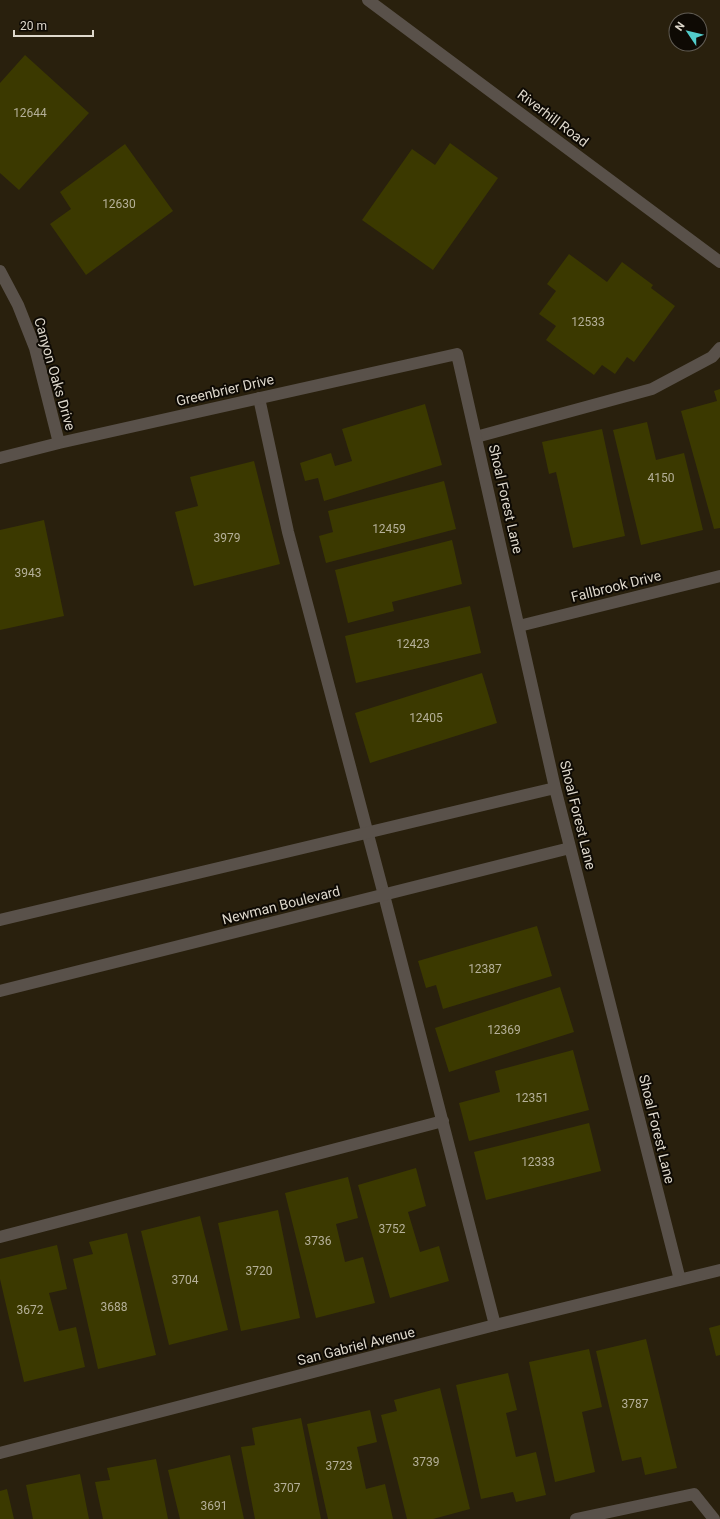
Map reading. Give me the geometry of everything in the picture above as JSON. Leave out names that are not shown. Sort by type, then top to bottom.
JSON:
[{"type":"street","name":"Riverhill Road","points":[[368,0],[720,262]]},
{"type":"street","name":"Canyon Oaks Drive","points":[[0,271],[18,305],[35,348],[59,443]]},
{"type":"street","points":[[476,437],[652,389],[712,357],[720,348]]},
{"type":"street","name":"Greenbrier Drive","points":[[0,458],[59,443],[458,354]]},
{"type":"street","name":"Shoal Forest Lane","points":[[458,354],[555,788],[680,1280]]},
{"type":"street","points":[[259,398],[288,532],[368,832],[495,1325]]},
{"type":"street","name":"Fallbrook Drive","points":[[519,626],[720,576]]},
{"type":"street","points":[[0,920],[555,788]]},
{"type":"street","name":"Newman Boulevard","points":[[0,991],[570,848]]},
{"type":"street","points":[[0,1237],[443,1120]]},
{"type":"street","name":"San Gabriel Avenue","points":[[0,1453],[495,1325],[720,1270]]},
{"type":"street","points":[[576,1519],[694,1494],[714,1519]]},
{"type":"building","points":[[25,55],[89,113],[19,190],[0,173],[0,83]]},
{"type":"building","points":[[450,143],[498,178],[433,270],[362,220],[412,149],[435,165]]},
{"type":"building","points":[[125,144],[173,211],[86,275],[50,224],[71,209],[60,192]]},
{"type":"building","points":[[569,254],[607,282],[622,262],[653,285],[651,288],[675,306],[634,362],[627,357],[615,374],[602,365],[594,375],[546,340],[556,326],[539,314],[556,291],[547,284]]},
{"type":"building","points":[[720,389],[720,528],[714,529],[681,411],[717,401],[714,391]]},
{"type":"building","points":[[425,404],[442,465],[324,501],[318,478],[305,481],[300,463],[331,453],[335,466],[352,461],[342,429]]},
{"type":"building","points":[[647,422],[656,460],[684,453],[703,530],[641,545],[613,430]]},
{"type":"building","points":[[602,429],[625,536],[573,548],[556,472],[549,474],[542,442]]},
{"type":"building","points":[[254,461],[280,564],[194,586],[175,512],[198,506],[190,477]]},
{"type":"building","points":[[444,481],[456,529],[326,563],[319,536],[333,532],[328,511]]},
{"type":"building","points":[[44,520],[64,616],[0,630],[0,530]]},
{"type":"building","points":[[452,540],[462,584],[392,602],[394,611],[348,623],[335,570]]},
{"type":"building","points":[[470,606],[481,653],[356,683],[345,636]]},
{"type":"building","points":[[482,673],[497,723],[370,763],[355,713]]},
{"type":"building","points":[[537,926],[552,976],[443,1009],[436,985],[426,988],[418,961]]},
{"type":"building","points":[[560,987],[574,1032],[449,1072],[435,1028]]},
{"type":"building","points":[[573,1050],[589,1110],[469,1141],[459,1103],[500,1092],[495,1071]]},
{"type":"building","points":[[589,1123],[601,1171],[486,1200],[474,1152]]},
{"type":"building","points":[[416,1168],[426,1206],[408,1212],[420,1252],[439,1246],[449,1281],[390,1298],[358,1185]]},
{"type":"building","points":[[348,1177],[358,1218],[336,1224],[345,1262],[363,1257],[375,1303],[316,1318],[285,1193]]},
{"type":"building","points":[[278,1210],[300,1318],[241,1331],[218,1223]]},
{"type":"building","points":[[200,1216],[228,1330],[169,1345],[141,1231]]},
{"type":"building","points":[[127,1233],[156,1355],[98,1369],[73,1259],[93,1254],[89,1242]]},
{"type":"building","points":[[57,1245],[67,1289],[49,1293],[59,1331],[76,1327],[85,1367],[24,1382],[0,1279],[0,1259]]},
{"type":"building","points":[[720,1325],[720,1355],[716,1356],[709,1328]]},
{"type":"building","points":[[646,1339],[677,1468],[645,1475],[641,1457],[622,1461],[596,1351]]},
{"type":"building","points":[[589,1349],[602,1407],[582,1412],[595,1472],[555,1482],[529,1362]]},
{"type":"building","points":[[508,1373],[517,1410],[506,1413],[516,1457],[536,1452],[546,1495],[516,1502],[513,1492],[481,1499],[456,1385]]},
{"type":"building","points":[[440,1388],[470,1509],[433,1519],[407,1519],[381,1415],[397,1411],[394,1400]]},
{"type":"building","points":[[370,1410],[377,1442],[357,1447],[366,1489],[385,1484],[393,1519],[328,1519],[307,1424]]},
{"type":"building","points":[[301,1418],[321,1519],[255,1519],[241,1447],[255,1445],[252,1428]]},
{"type":"building","points":[[230,1455],[244,1519],[180,1519],[168,1470]]},
{"type":"building","points":[[156,1459],[168,1519],[103,1519],[95,1482],[110,1480],[107,1468]]},
{"type":"building","points":[[80,1474],[89,1519],[33,1519],[26,1485]]},
{"type":"building","points":[[7,1489],[14,1519],[0,1519],[0,1491]]}]
